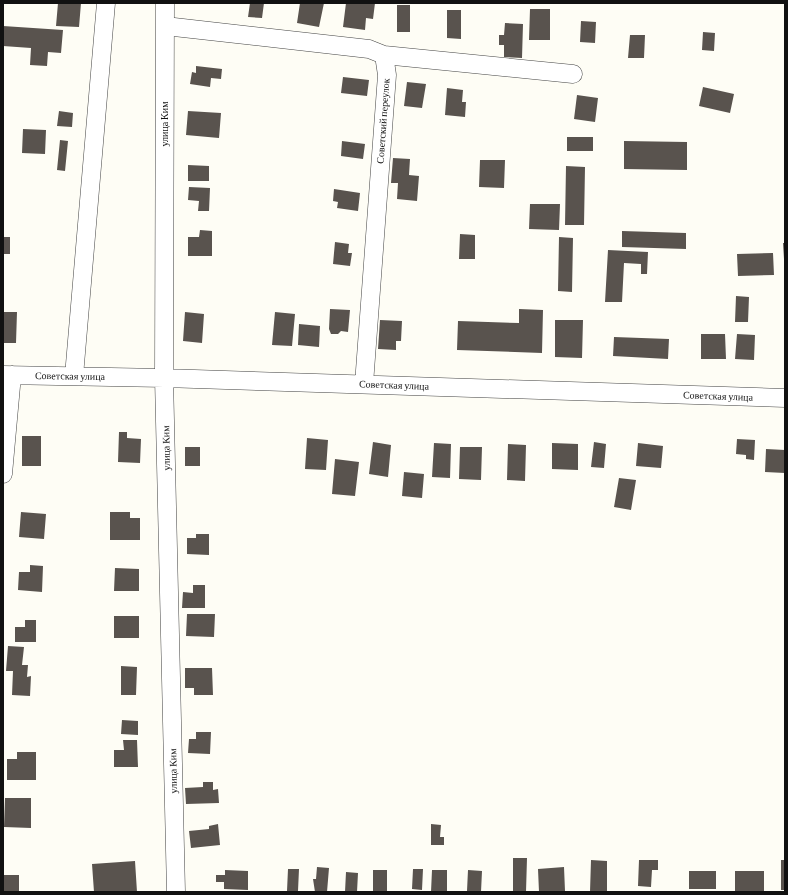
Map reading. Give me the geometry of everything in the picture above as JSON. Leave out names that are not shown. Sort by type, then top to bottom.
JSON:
[{"type":"street","points":[[74,376],[106,3]]},
{"type":"street","name":"улица Ким","points":[[164,3],[164,378],[176,892]]},
{"type":"street","points":[[164,26],[369,49],[384,55],[573,74]]},
{"type":"street","name":"Советский переулок","points":[[364,384],[387,75],[384,55]]},
{"type":"street","points":[[3,474],[8,375]]},
{"type":"street","name":"Советская улица","points":[[8,375],[164,378],[785,398]]},
{"type":"building","points":[[58,3],[81,3],[79,27],[56,26]]},
{"type":"building","points":[[250,3],[264,3],[262,18],[248,17]]},
{"type":"building","points":[[300,3],[324,3],[319,27],[297,23]]},
{"type":"building","points":[[346,3],[375,3],[373,19],[366,18],[365,30],[343,27]]},
{"type":"building","points":[[397,5],[410,5],[410,32],[397,32]]},
{"type":"building","points":[[530,9],[550,9],[550,40],[529,40]]},
{"type":"building","points":[[447,10],[461,10],[461,39],[447,38]]},
{"type":"building","points":[[581,21],[596,22],[595,43],[580,42]]},
{"type":"building","points":[[505,23],[523,24],[522,58],[504,57],[504,45],[499,45],[499,35],[504,35]]},
{"type":"building","points":[[3,26],[63,30],[61,53],[48,52],[47,66],[30,65],[31,48],[3,46]]},
{"type":"building","points":[[703,32],[715,33],[714,51],[702,50]]},
{"type":"building","points":[[630,35],[645,35],[644,58],[628,58]]},
{"type":"building","points":[[196,66],[222,69],[221,79],[211,78],[210,87],[190,84],[192,72],[196,73]]},
{"type":"building","points":[[343,77],[369,80],[367,96],[341,93]]},
{"type":"building","points":[[407,82],[426,84],[422,108],[404,106]]},
{"type":"building","points":[[703,87],[734,94],[730,113],[699,106]]},
{"type":"building","points":[[447,88],[463,90],[462,102],[466,102],[465,117],[445,115]]},
{"type":"building","points":[[577,95],[598,98],[595,122],[574,119]]},
{"type":"building","points":[[59,111],[73,113],[72,127],[57,126]]},
{"type":"building","points":[[188,111],[221,113],[219,138],[186,135]]},
{"type":"building","points":[[23,129],[46,130],[45,154],[22,153]]},
{"type":"building","points":[[567,137],[593,137],[593,151],[567,151]]},
{"type":"building","points":[[60,140],[68,141],[65,171],[57,170]]},
{"type":"building","points":[[342,141],[365,144],[363,159],[341,156]]},
{"type":"building","points":[[624,141],[687,142],[687,170],[624,169]]},
{"type":"building","points":[[393,158],[410,159],[409,175],[419,176],[417,201],[397,199],[398,183],[391,183]]},
{"type":"building","points":[[480,160],[505,160],[504,188],[479,187]]},
{"type":"building","points":[[188,165],[209,166],[209,181],[188,181]]},
{"type":"building","points":[[566,166],[585,167],[584,225],[565,225]]},
{"type":"building","points":[[189,187],[210,188],[209,211],[198,211],[199,201],[188,200]]},
{"type":"building","points":[[334,189],[360,193],[358,211],[337,208],[338,202],[333,201]]},
{"type":"building","points":[[530,204],[560,204],[559,230],[529,229]]},
{"type":"building","points":[[200,230],[212,231],[212,256],[188,256],[188,237],[199,237]]},
{"type":"building","points":[[622,231],[686,233],[686,249],[622,247]]},
{"type":"building","points":[[460,234],[475,235],[475,259],[459,259]]},
{"type":"building","points":[[3,237],[10,237],[10,254],[3,254]]},
{"type":"building","points":[[559,237],[573,238],[572,292],[558,291]]},
{"type":"building","points":[[335,242],[349,244],[348,253],[352,253],[350,266],[333,264]]},
{"type":"building","points":[[783,243],[785,243],[785,259],[784,259]]},
{"type":"building","points":[[608,250],[648,252],[647,274],[641,274],[641,264],[624,263],[622,302],[605,302]]},
{"type":"building","points":[[773,253],[774,275],[738,276],[737,254]]},
{"type":"building","points":[[736,296],[749,297],[748,322],[735,322]]},
{"type":"building","points":[[330,309],[350,310],[348,332],[341,331],[338,334],[331,334],[329,329]]},
{"type":"building","points":[[519,309],[543,310],[542,353],[457,350],[458,321],[519,323]]},
{"type":"building","points":[[3,312],[17,312],[16,343],[3,343]]},
{"type":"building","points":[[185,312],[204,314],[202,343],[183,341]]},
{"type":"building","points":[[275,312],[295,314],[292,346],[272,345]]},
{"type":"building","points":[[380,320],[402,321],[401,341],[396,341],[396,350],[378,349]]},
{"type":"building","points":[[555,320],[583,320],[582,358],[555,357]]},
{"type":"building","points":[[299,324],[320,326],[319,347],[298,345]]},
{"type":"building","points":[[701,334],[725,334],[726,359],[701,359]]},
{"type":"building","points":[[737,334],[755,335],[754,360],[735,359]]},
{"type":"building","points":[[614,337],[669,339],[668,359],[613,356]]},
{"type":"building","points":[[119,432],[127,432],[127,438],[141,439],[140,463],[118,462]]},
{"type":"building","points":[[22,436],[41,436],[41,466],[22,466]]},
{"type":"building","points":[[307,438],[328,440],[326,470],[305,469]]},
{"type":"building","points":[[737,439],[755,440],[754,460],[746,459],[746,455],[736,454]]},
{"type":"building","points":[[373,442],[391,445],[388,477],[369,474]]},
{"type":"building","points":[[594,442],[606,444],[604,468],[591,467]]},
{"type":"building","points":[[434,443],[451,444],[450,478],[432,477]]},
{"type":"building","points":[[552,443],[578,444],[578,470],[552,469]]},
{"type":"building","points":[[638,443],[663,446],[661,468],[636,466]]},
{"type":"building","points":[[508,444],[526,445],[525,481],[507,480]]},
{"type":"building","points":[[185,447],[200,447],[200,466],[185,466]]},
{"type":"building","points":[[460,447],[482,447],[481,480],[459,479]]},
{"type":"building","points":[[766,449],[785,450],[785,473],[765,472]]},
{"type":"building","points":[[335,459],[359,462],[355,496],[332,494]]},
{"type":"building","points":[[404,472],[424,474],[422,498],[402,496]]},
{"type":"building","points":[[619,478],[636,480],[631,510],[614,507]]},
{"type":"building","points":[[21,512],[46,514],[44,539],[19,537]]},
{"type":"building","points":[[110,512],[130,512],[130,518],[140,518],[140,540],[110,540]]},
{"type":"building","points":[[196,534],[209,534],[209,555],[187,554],[187,538],[196,538]]},
{"type":"building","points":[[30,565],[43,566],[42,592],[18,590],[19,572],[30,572]]},
{"type":"building","points":[[115,568],[139,569],[139,591],[114,591]]},
{"type":"building","points":[[193,585],[205,585],[205,608],[182,608],[183,592],[193,593]]},
{"type":"building","points":[[187,614],[215,614],[214,637],[186,636]]},
{"type":"building","points":[[114,616],[139,616],[139,638],[114,638]]},
{"type":"building","points":[[25,620],[36,620],[36,642],[15,642],[15,627],[25,627]]},
{"type":"building","points":[[8,646],[24,647],[22,665],[28,665],[27,677],[31,676],[30,696],[12,695],[13,671],[6,671]]},
{"type":"building","points":[[121,666],[137,667],[136,695],[121,695]]},
{"type":"building","points":[[185,668],[212,668],[213,695],[194,695],[194,688],[185,688]]},
{"type":"building","points":[[122,720],[138,721],[138,735],[121,734]]},
{"type":"building","points":[[196,732],[211,732],[210,754],[188,753],[189,739],[196,739]]},
{"type":"building","points":[[123,740],[137,740],[138,767],[114,767],[114,750],[124,750]]},
{"type":"building","points":[[17,752],[36,752],[36,780],[7,780],[7,759],[17,759]]},
{"type":"building","points":[[203,782],[213,782],[213,790],[218,789],[219,803],[186,804],[185,788],[203,787]]},
{"type":"building","points":[[5,798],[31,798],[31,828],[4,827]]},
{"type":"building","points":[[218,824],[220,845],[191,848],[189,831],[209,829],[209,826]]},
{"type":"building","points":[[431,824],[441,825],[440,837],[444,837],[444,845],[431,845]]},
{"type":"building","points":[[513,858],[527,858],[526,892],[513,892]]},
{"type":"building","points":[[591,860],[607,861],[607,892],[590,892]]},
{"type":"building","points":[[639,860],[658,860],[658,870],[652,870],[651,887],[638,886]]},
{"type":"building","points":[[781,860],[785,860],[785,890],[781,890]]},
{"type":"building","points":[[135,861],[137,892],[94,892],[92,864]]},
{"type":"building","points":[[317,867],[329,868],[327,892],[315,892],[313,879],[316,879]]},
{"type":"building","points":[[564,867],[565,891],[539,892],[538,869]]},
{"type":"building","points":[[288,869],[299,869],[298,891],[287,891]]},
{"type":"building","points":[[413,869],[423,869],[422,890],[412,889]]},
{"type":"building","points":[[225,870],[248,871],[248,890],[224,889],[224,882],[216,882],[216,875],[225,875]]},
{"type":"building","points":[[373,870],[387,870],[387,892],[373,892]]},
{"type":"building","points":[[432,870],[447,870],[447,892],[431,892]]},
{"type":"building","points":[[468,870],[482,871],[481,892],[467,891]]},
{"type":"building","points":[[689,871],[716,871],[716,889],[689,889]]},
{"type":"building","points":[[735,871],[764,871],[764,892],[735,892]]},
{"type":"building","points":[[346,872],[358,873],[357,892],[345,892]]},
{"type":"building","points":[[3,875],[19,875],[19,892],[3,892]]}]
